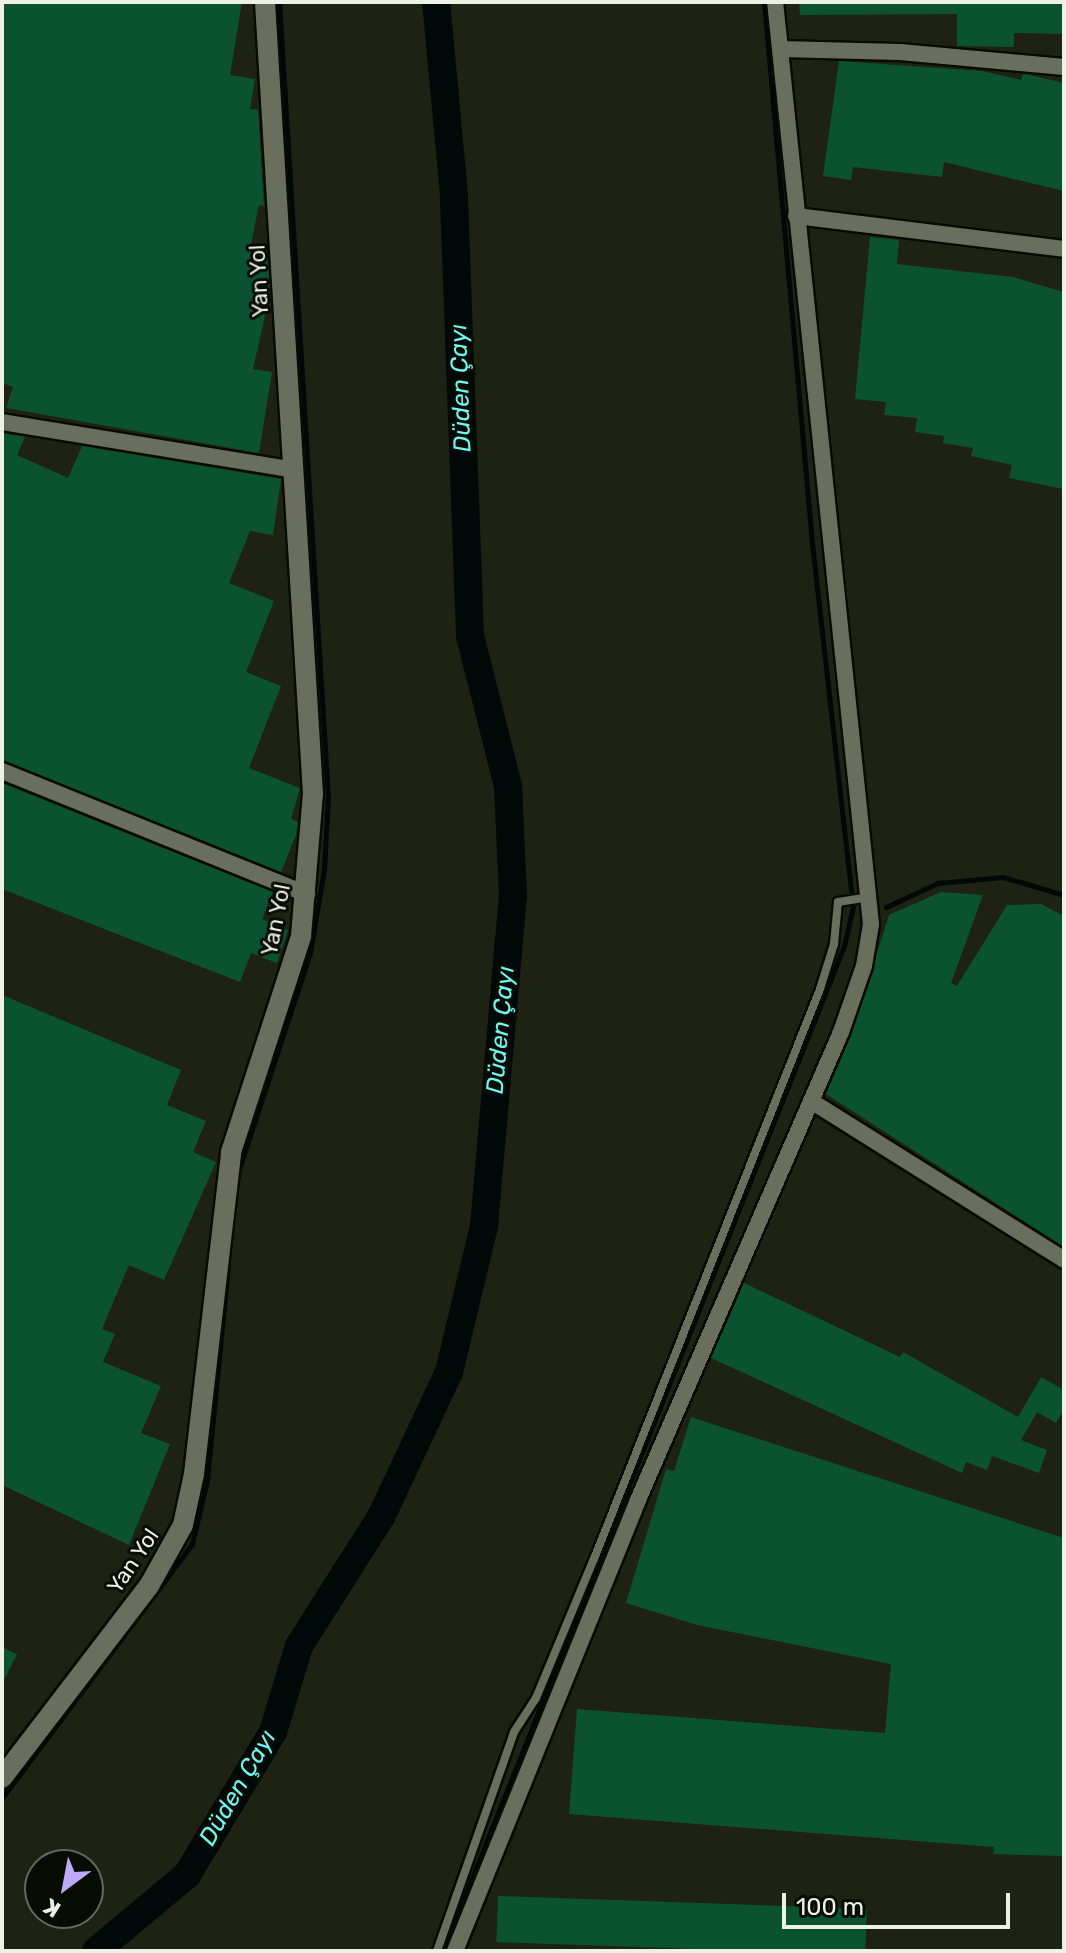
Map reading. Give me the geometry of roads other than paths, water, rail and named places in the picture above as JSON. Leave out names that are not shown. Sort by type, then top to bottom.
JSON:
[{"type":"street","name":"Yan Yol","points":[[2,1778],[149,1586],[183,1525],[194,1474],[231,1152],[301,936],[307,894],[313,794],[265,2]]},
{"type":"street","points":[[455,1951],[577,1624],[811,1101],[864,966],[870,897],[775,2]]},
{"type":"street","points":[[780,49],[900,52],[1064,67]]},
{"type":"street","points":[[796,216],[1064,249]]},
{"type":"street","points":[[2,422],[294,470]]},
{"type":"street","points":[[2,771],[307,894]]},
{"type":"street","points":[[811,1101],[1064,1260]]},
{"type":"lane","points":[[437,1951],[514,1732],[577,1624],[820,989],[834,944],[838,902],[870,897]]},
{"type":"waterway","points":[[238,1172],[310,953],[324,869],[328,798],[279,2]]},
{"type":"waterway","name":"Düden Çayı","points":[[96,1951],[187,1875],[273,1732],[299,1646],[381,1517],[449,1372],[484,1226],[513,896],[508,786],[470,636],[454,195],[436,2]]},
{"type":"waterway","points":[[764,2],[812,543],[851,892]]},
{"type":"waterway","points":[[886,907],[938,883],[1003,877],[1064,895]]},
{"type":"waterway","points":[[443,1951],[844,946],[853,907]]},
{"type":"waterway","points":[[2,1798],[192,1544],[207,1480],[228,1266]]}]
